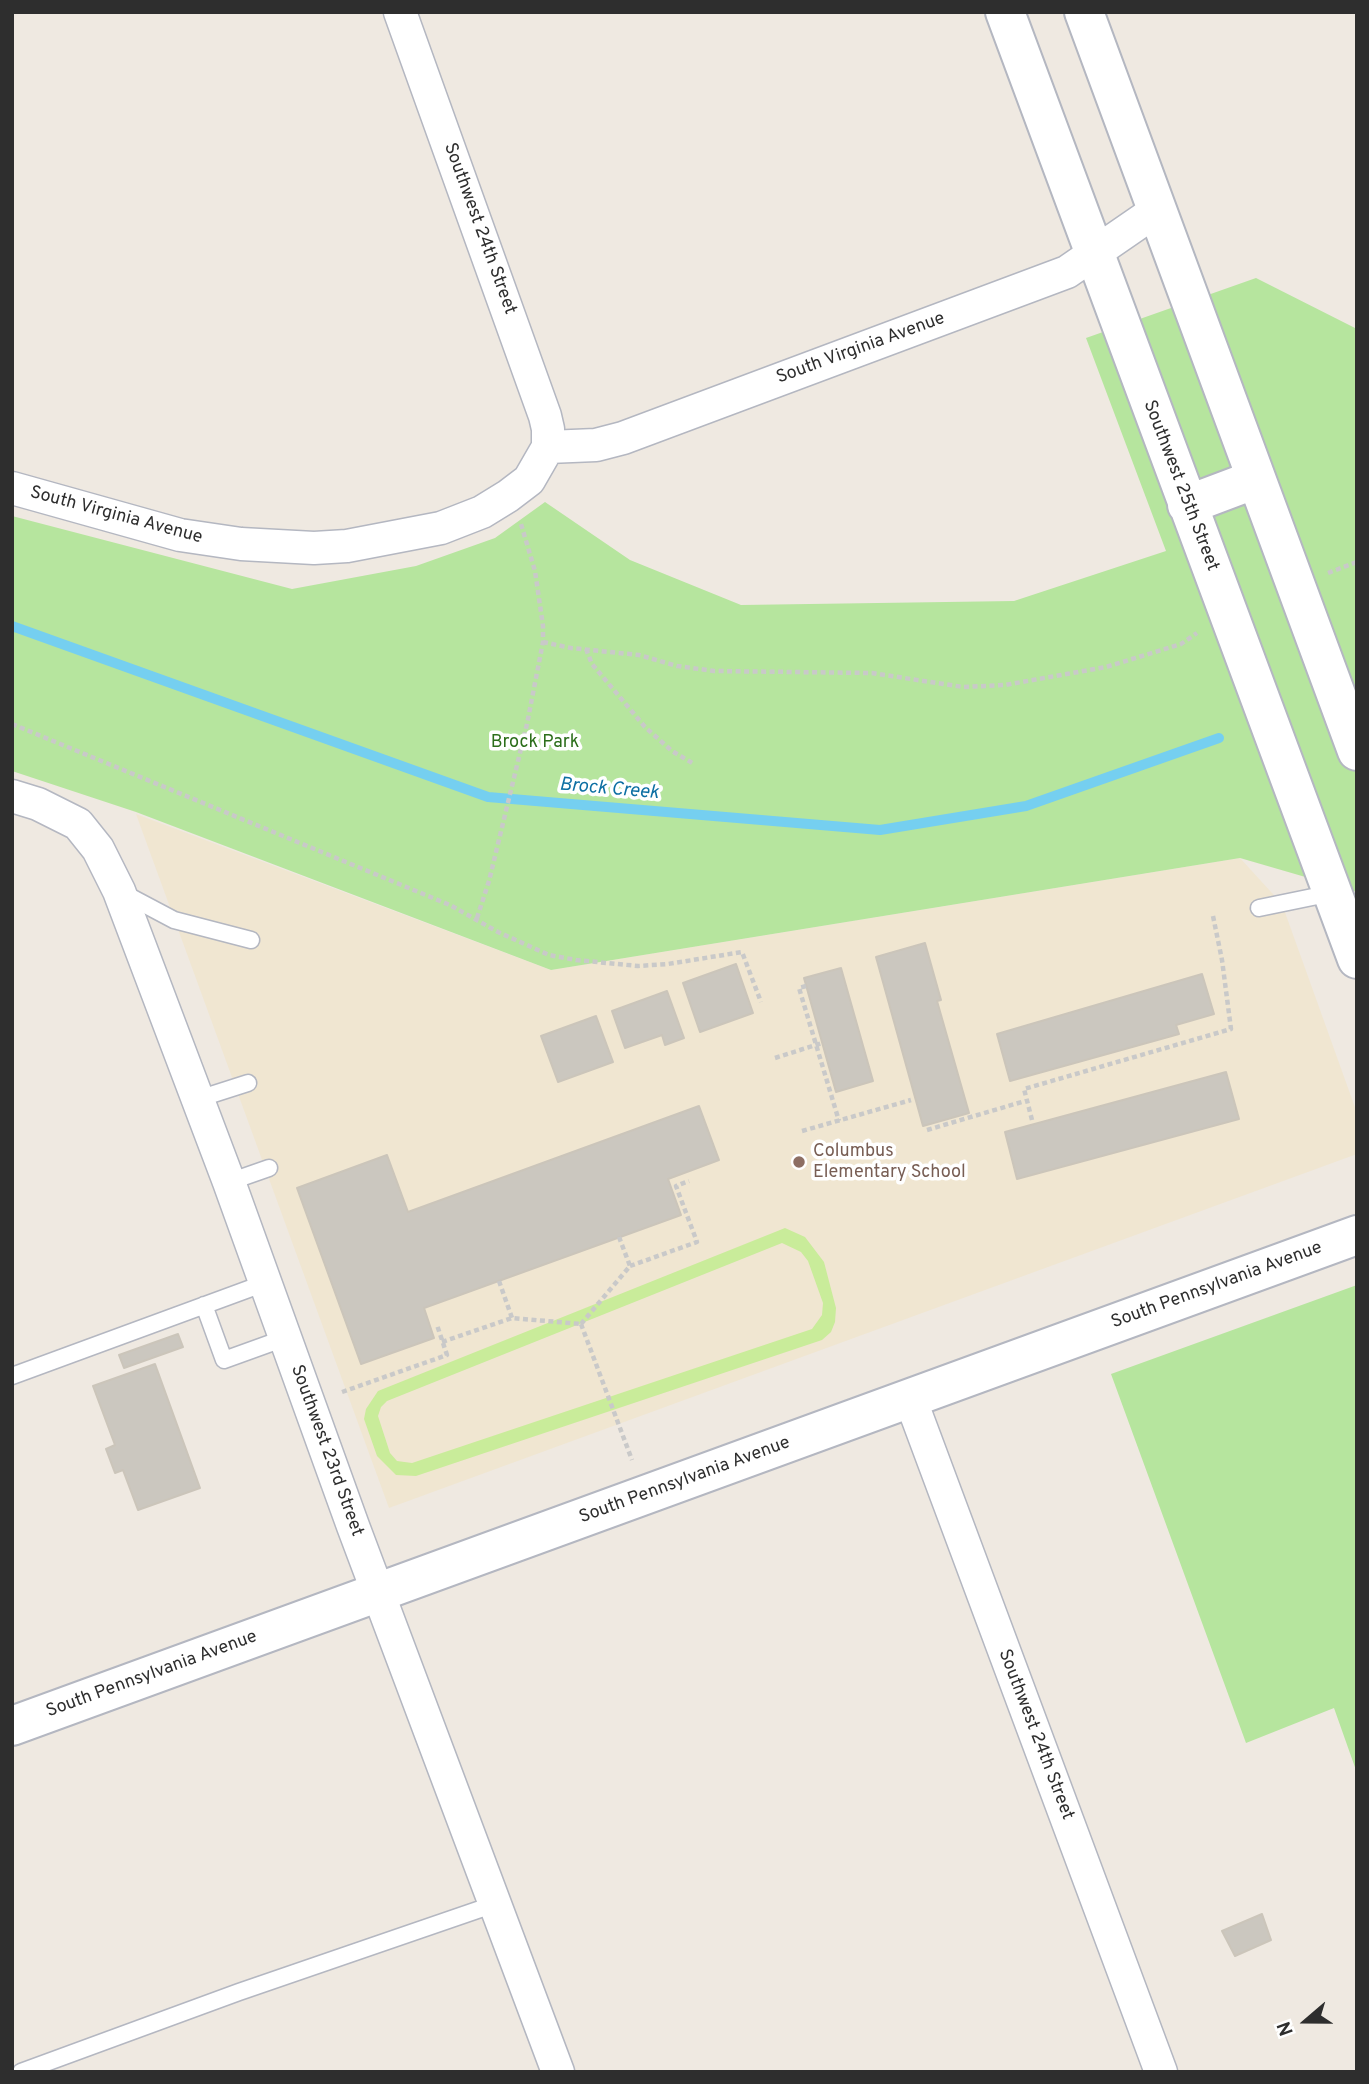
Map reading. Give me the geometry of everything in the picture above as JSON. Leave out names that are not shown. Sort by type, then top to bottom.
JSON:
[{"type":"street","name":"Southwest 24th Street","points":[[400,12],[536,385],[548,429],[548,447]]},
{"type":"street","name":"Southwest 25th Street","points":[[1005,12],[1357,960]]},
{"type":"street","points":[[1084,12],[1357,751]]},
{"type":"street","name":"South Virginia Avenue","points":[[12,488],[153,529],[201,539],[262,546],[347,546],[399,537],[461,521],[508,496],[529,480],[548,447],[596,445],[623,438],[1068,272],[1157,210]]},
{"type":"street","points":[[1187,505],[1256,479]]},
{"type":"street","name":"Southwest 23rd Street","points":[[12,796],[66,816],[78,824],[88,834],[119,891],[229,1182],[377,1593],[558,2072]]},
{"type":"street","name":"South Pennsylvania Avenue","points":[[12,1726],[1357,1235]]},
{"type":"street","name":"Southwest 24th Street","points":[[909,1398],[1161,2072]]},
{"type":"lane","points":[[119,891],[174,920],[251,940]]},
{"type":"lane","points":[[1259,908],[1332,893]]},
{"type":"lane","points":[[198,1099],[248,1083]]},
{"type":"lane","points":[[229,1182],[269,1168]]},
{"type":"lane","points":[[12,1376],[265,1283]]},
{"type":"lane","points":[[204,1305],[225,1360],[285,1338]]},
{"type":"lane","points":[[21,2072],[495,1904]]},
{"type":"path","points":[[477,918],[489,881],[527,724],[543,642],[535,572],[518,513],[508,496]]},
{"type":"path","points":[[1295,584],[1357,562]]},
{"type":"path","points":[[543,642],[639,655],[677,666],[714,671],[839,671],[905,677],[963,687],[993,686],[1048,679],[1139,659],[1181,644],[1227,612]]},
{"type":"path","points":[[586,649],[592,664],[645,727],[672,751],[694,764]]},
{"type":"path","points":[[12,724],[477,918],[498,932],[549,955],[638,966],[742,952],[761,1002]]},
{"type":"path","points":[[1032,1120],[1025,1101],[1024,1088],[1231,1029],[1223,960],[1213,916]]},
{"type":"path","points":[[806,986],[799,988],[819,1044],[839,1121]]},
{"type":"path","points":[[775,1058],[819,1044]]},
{"type":"path","points":[[802,1131],[911,1100]]},
{"type":"path","points":[[927,1130],[1025,1101]]},
{"type":"path","points":[[581,1324],[630,1266],[697,1242],[676,1185],[689,1181]]},
{"type":"path","points":[[620,1237],[630,1266]]},
{"type":"path","points":[[499,1281],[512,1318]]},
{"type":"path","points":[[442,1342],[512,1318],[581,1324]]},
{"type":"path","points":[[581,1324],[632,1460]]},
{"type":"path","points":[[342,1392],[447,1354],[436,1325]]},
{"type":"shaded area","name":"Columbus Elementary School","points":[[136,814],[551,970],[1240,858],[1282,904],[1357,1113],[1357,1154],[389,1508]]},
{"type":"green space","name":"Brock Park","points":[[1256,278],[1357,329],[1357,892],[1240,858],[551,970],[136,812],[12,771],[12,516],[292,589],[416,566],[495,538],[545,502],[630,560],[741,605],[1014,601],[1166,551],[1086,338]]},
{"type":"green space","points":[[785,1228],[805,1237],[824,1262],[836,1308],[831,1332],[822,1340],[416,1476],[396,1475],[377,1456],[364,1419],[366,1409],[378,1391]],"holes":[[[782,1243],[801,1252],[808,1261],[823,1303],[822,1315],[812,1329],[412,1463],[397,1461],[390,1453],[378,1416],[387,1401]]]},
{"type":"green space","points":[[1357,1285],[1357,1773],[1334,1708],[1246,1743],[1111,1374]]},
{"type":"building","points":[[925,943],[941,1000],[937,1001],[969,1113],[923,1126],[876,957]]},
{"type":"building","points":[[736,964],[753,1013],[700,1032],[683,983]]},
{"type":"building","points":[[841,968],[873,1081],[836,1092],[804,978]]},
{"type":"building","points":[[1202,974],[1214,1014],[1176,1025],[1179,1034],[1010,1081],[997,1034]]},
{"type":"building","points":[[667,991],[684,1038],[665,1045],[662,1035],[625,1048],[612,1011]]},
{"type":"building","points":[[596,1016],[613,1062],[558,1082],[541,1036]]},
{"type":"building","points":[[1226,1072],[1239,1119],[1017,1179],[1005,1132]]},
{"type":"building","points":[[699,1106],[719,1160],[668,1179],[681,1215],[424,1308],[434,1338],[361,1364],[297,1188],[387,1155],[408,1212]]},
{"type":"building","points":[[178,1334],[183,1347],[124,1368],[119,1355]]},
{"type":"building","points":[[155,1364],[200,1488],[138,1510],[123,1470],[115,1473],[106,1449],[115,1445],[93,1386]]},
{"type":"building","points":[[1262,1914],[1271,1940],[1235,1956],[1222,1931]]},
{"type":"waterway","name":"Brock Creek","points":[[12,626],[488,797],[880,830],[1026,806],[1219,738]]},
{"type":"place","name":"Columbus Elementary School","points":[[799,1162]]}]
